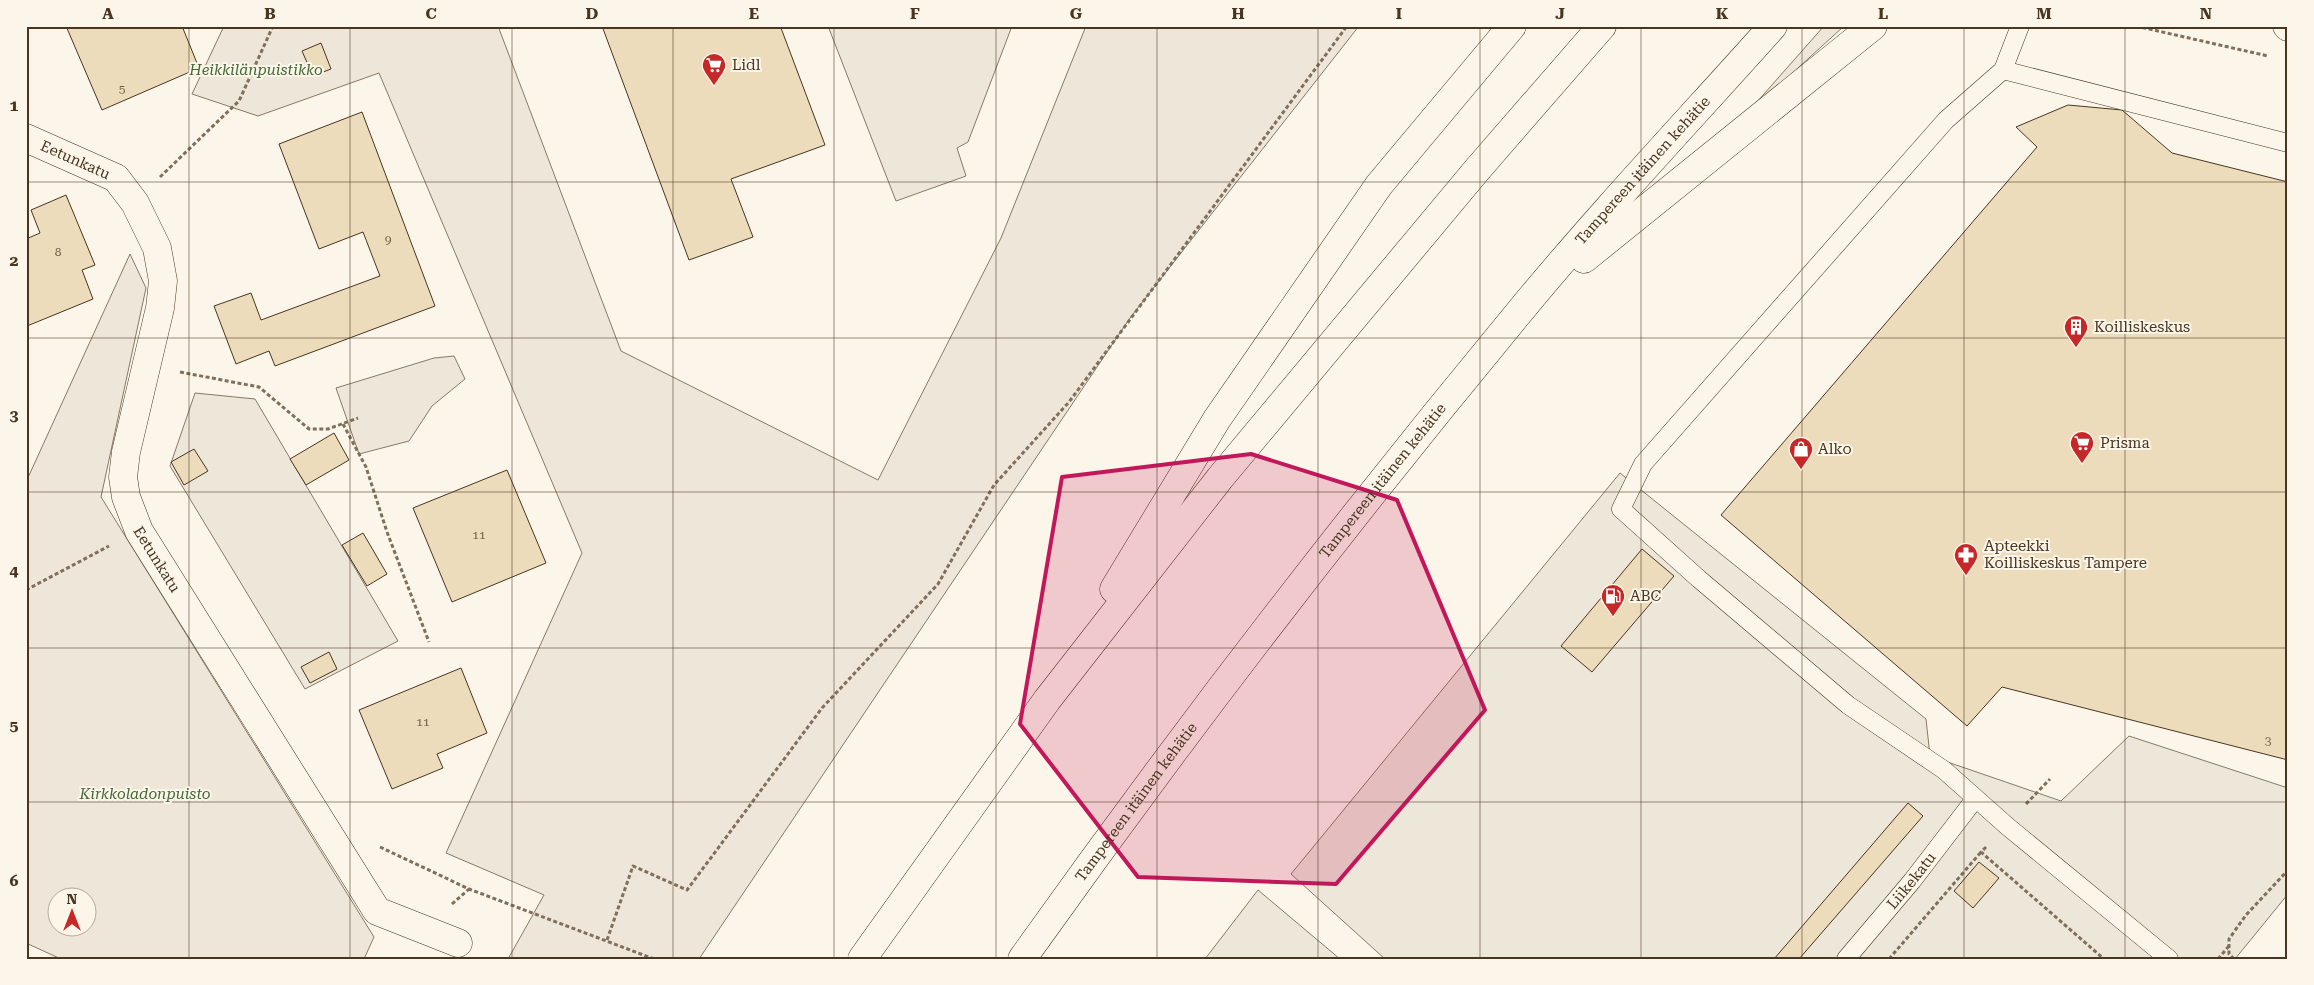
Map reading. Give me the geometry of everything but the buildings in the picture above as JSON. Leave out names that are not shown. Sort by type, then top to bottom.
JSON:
[{"type":"main road","points":[[1048,700],[1222,411],[1379,185],[1512,26]]},
{"type":"main road","points":[[862,959],[1048,700],[1220,478],[1476,171],[1602,26]]},
{"type":"main road","name":"Tampereen itäinen kehätie","points":[[1022,959],[1078,880],[1301,584],[1522,308],[1773,26]]},
{"type":"main road","points":[[1522,308],[1873,26]]},
{"type":"main road","name":"Eetunkatu","points":[[26,138],[116,178],[135,203],[157,248],[163,282],[160,308],[126,452],[123,478],[126,497],[139,531],[377,911],[458,943]]},
{"type":"lane","points":[[2020,26],[2003,70],[1946,120],[1643,464],[1621,509],[1699,580],[1848,705],[1944,770],[1975,798],[2169,959]]},
{"type":"lane","points":[[2003,70],[2288,144]]},
{"type":"lane","name":"Liikekatu","points":[[1846,959],[1912,881],[1975,798]]},
{"type":"path","points":[[135,203],[239,100],[273,26]]},
{"type":"path","points":[[607,940],[633,866],[687,890],[822,708],[938,584],[994,485],[1069,402],[1347,26]]},
{"type":"path","points":[[2136,26],[2277,58]]},
{"type":"path","points":[[179,372],[260,387],[309,429],[328,429],[358,418]]},
{"type":"path","points":[[343,424],[366,467],[386,532],[429,642]]},
{"type":"path","points":[[26,590],[139,531]]},
{"type":"path","points":[[373,842],[423,869],[469,889],[654,959]]},
{"type":"path","points":[[1889,959],[1981,852]]},
{"type":"path","points":[[2234,959],[2229,954],[2228,939],[2246,915],[2288,870]]},
{"type":"path","points":[[2218,959],[2229,946]]},
{"type":"highlighted area","points":[[1251,454],[1397,500],[1485,710],[1336,884],[1138,877],[1020,724],[1062,477]]},
{"type":"green space","name":"Heikkilänpuistikko","points":[[224,26],[498,26],[621,351],[878,480],[1001,238],[1086,26],[1359,26],[1130,318],[699,959],[508,959],[544,895],[446,853],[582,553],[379,73],[258,116],[192,94]]},
{"type":"green space","points":[[1824,26],[1844,26],[1741,120]]},
{"type":"green space","name":"Kirkkoladonpuisto","points":[[130,254],[146,288],[101,497],[374,937],[364,959],[61,959],[26,943],[26,482]]},
{"type":"green space","points":[[454,356],[465,379],[432,406],[409,441],[359,454],[336,388],[434,358]]},
{"type":"shaded area","points":[[828,26],[1012,26],[968,142],[957,148],[966,176],[896,201]]},
{"type":"shaded area","points":[[195,393],[255,399],[398,641],[305,689],[170,466]]},
{"type":"shaded area","points":[[1620,473],[1926,719],[1930,756],[2061,801],[2129,736],[2288,788],[2288,894],[2235,959],[1385,959],[1291,874]]},
{"type":"shaded area","points":[[1258,890],[1340,959],[1205,959]]},
{"type":"place","name":"Lidl","points":[[714,86]]},
{"type":"place","name":"Koilliskeskus","points":[[2076,348]]},
{"type":"place","name":"Prisma","points":[[2082,464]]},
{"type":"place","name":"Alko","points":[[1801,470]]},
{"type":"place","name":"Apteekki Koilliskeskus Tampere","points":[[1966,576]]},
{"type":"place","name":"ABC","points":[[1613,617]]}]
